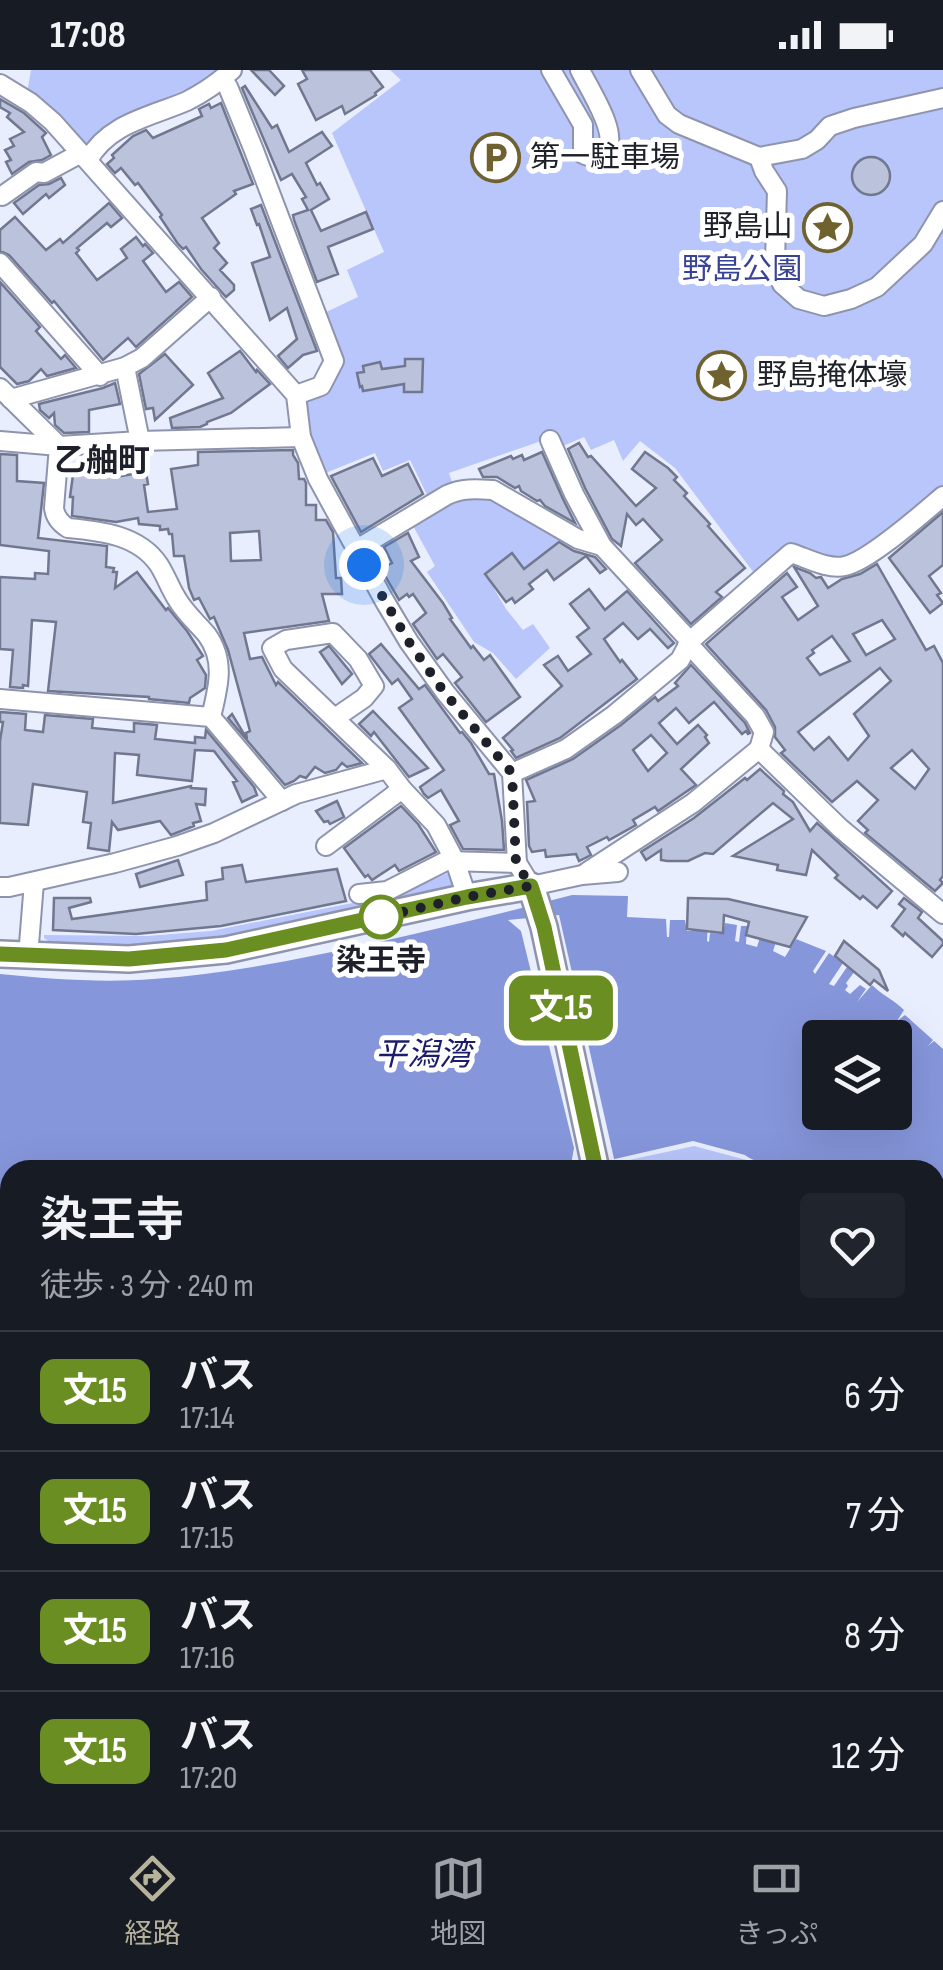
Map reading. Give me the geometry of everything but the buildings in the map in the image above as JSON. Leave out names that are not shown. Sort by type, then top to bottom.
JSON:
[{"type":"street","points":[[551,70],[583,126],[583,154],[596,157],[606,151],[610,130],[580,70]]},
{"type":"street","points":[[640,70],[667,115],[679,124],[759,157],[802,149],[830,126],[854,118],[943,98]]},
{"type":"street","points":[[2,196],[36,172],[44,173],[84,156],[127,123],[190,99],[227,75],[334,360],[320,386],[296,394]]},
{"type":"street","points":[[0,84],[53,122],[296,394],[301,437],[318,478],[409,642],[512,773],[516,863],[531,886],[544,927],[594,1160]]},
{"type":"street","points":[[759,157],[778,191],[775,261],[782,284],[799,298],[824,306],[877,288],[923,244],[943,211]]},
{"type":"street","points":[[0,263],[100,376]]},
{"type":"street","points":[[6,394],[100,376],[125,367],[142,358],[211,297]]},
{"type":"street","points":[[125,367],[140,441]]},
{"type":"street","points":[[6,394],[59,446],[55,515],[68,528],[120,536],[146,550],[178,601],[205,633],[219,660],[212,718]]},
{"type":"street","points":[[0,441],[59,446],[301,437]]},
{"type":"street","points":[[550,440],[602,546],[755,716],[764,732],[759,749],[694,803],[582,875]]},
{"type":"street","points":[[356,549],[460,489],[493,490],[578,540],[602,546]]},
{"type":"street","points":[[512,773],[566,750],[614,715],[680,660],[688,644],[791,553],[819,563],[846,566],[888,540],[943,496]]},
{"type":"street","points":[[335,718],[374,686],[358,659],[333,632],[286,640],[272,648],[282,669],[387,769],[436,825],[467,897]]},
{"type":"street","points":[[0,699],[212,718],[282,802]]},
{"type":"street","points":[[759,749],[840,828],[943,914]]},
{"type":"street","points":[[0,887],[177,846],[296,794],[387,769]]},
{"type":"street","points":[[326,846],[402,789]]},
{"type":"street","points":[[359,894],[387,891],[446,861],[516,863]]},
{"type":"street","points":[[0,954],[129,959],[226,950],[467,897],[618,872]]},
{"type":"street","points":[[28,956],[34,882]]},
{"type":"green space","points":[[31,70],[217,70],[201,83],[123,116],[85,144],[27,93]]},
{"type":"green space","name":"野島公園","points":[[390,70],[943,70],[943,490],[846,561],[820,561],[793,549],[757,577],[675,468],[640,441],[623,461],[614,440],[591,450],[584,437],[556,449],[547,439],[449,473],[453,485],[429,499],[410,460],[383,471],[375,453],[323,474],[307,435],[305,398],[339,358],[322,314],[358,297],[347,270],[384,252],[332,133],[401,80]]},
{"type":"green space","points":[[488,494],[564,538],[527,572],[512,553],[485,573],[523,630],[533,624],[550,648],[516,679],[493,653],[474,642],[427,572],[435,566],[412,524],[454,496]]},
{"type":"green space","points":[[448,873],[454,892],[246,937],[154,949],[61,950],[44,938],[211,931],[403,893]]},
{"type":"green space","points":[[694,1146],[746,1160],[629,1160]]},
{"type":"water","name":"平潟湾","points":[[572,895],[628,896],[627,917],[666,919],[667,937],[670,920],[685,920],[687,931],[708,922],[709,942],[710,933],[723,934],[725,923],[737,925],[735,941],[739,942],[741,926],[747,926],[746,944],[757,947],[762,931],[779,933],[773,951],[785,957],[796,939],[826,951],[813,971],[815,974],[829,953],[843,963],[829,984],[834,986],[847,967],[855,971],[845,990],[850,994],[860,985],[866,989],[857,1002],[872,985],[904,1010],[898,1020],[802,1020],[802,1130],[912,1130],[912,1021],[933,1040],[928,1046],[934,1041],[943,1049],[943,1160],[756,1160],[693,1141],[610,1160],[0,1160],[0,974],[115,981],[210,973],[379,942]]},
{"type":"pier","points":[[559,915],[614,1160],[572,1160],[574,1148],[521,931],[508,920]]},
{"type":"bus line","name":"文15","points":[[0,954],[129,959],[226,950],[531,886],[544,927],[594,1160]]},
{"type":"place","name":"第一駐車場","points":[[495,158]]},
{"type":"place","name":"野島山","points":[[828,227]]},
{"type":"place","name":"野島掩体壕","points":[[722,376]]},
{"type":"place","name":"染王寺","points":[[381,917]]},
{"type":"district","name":"乙舳町","points":[[102,461]]},
{"type":"route","points":[[364,565],[444,692],[512,773],[516,863],[531,886],[381,917]]}]
